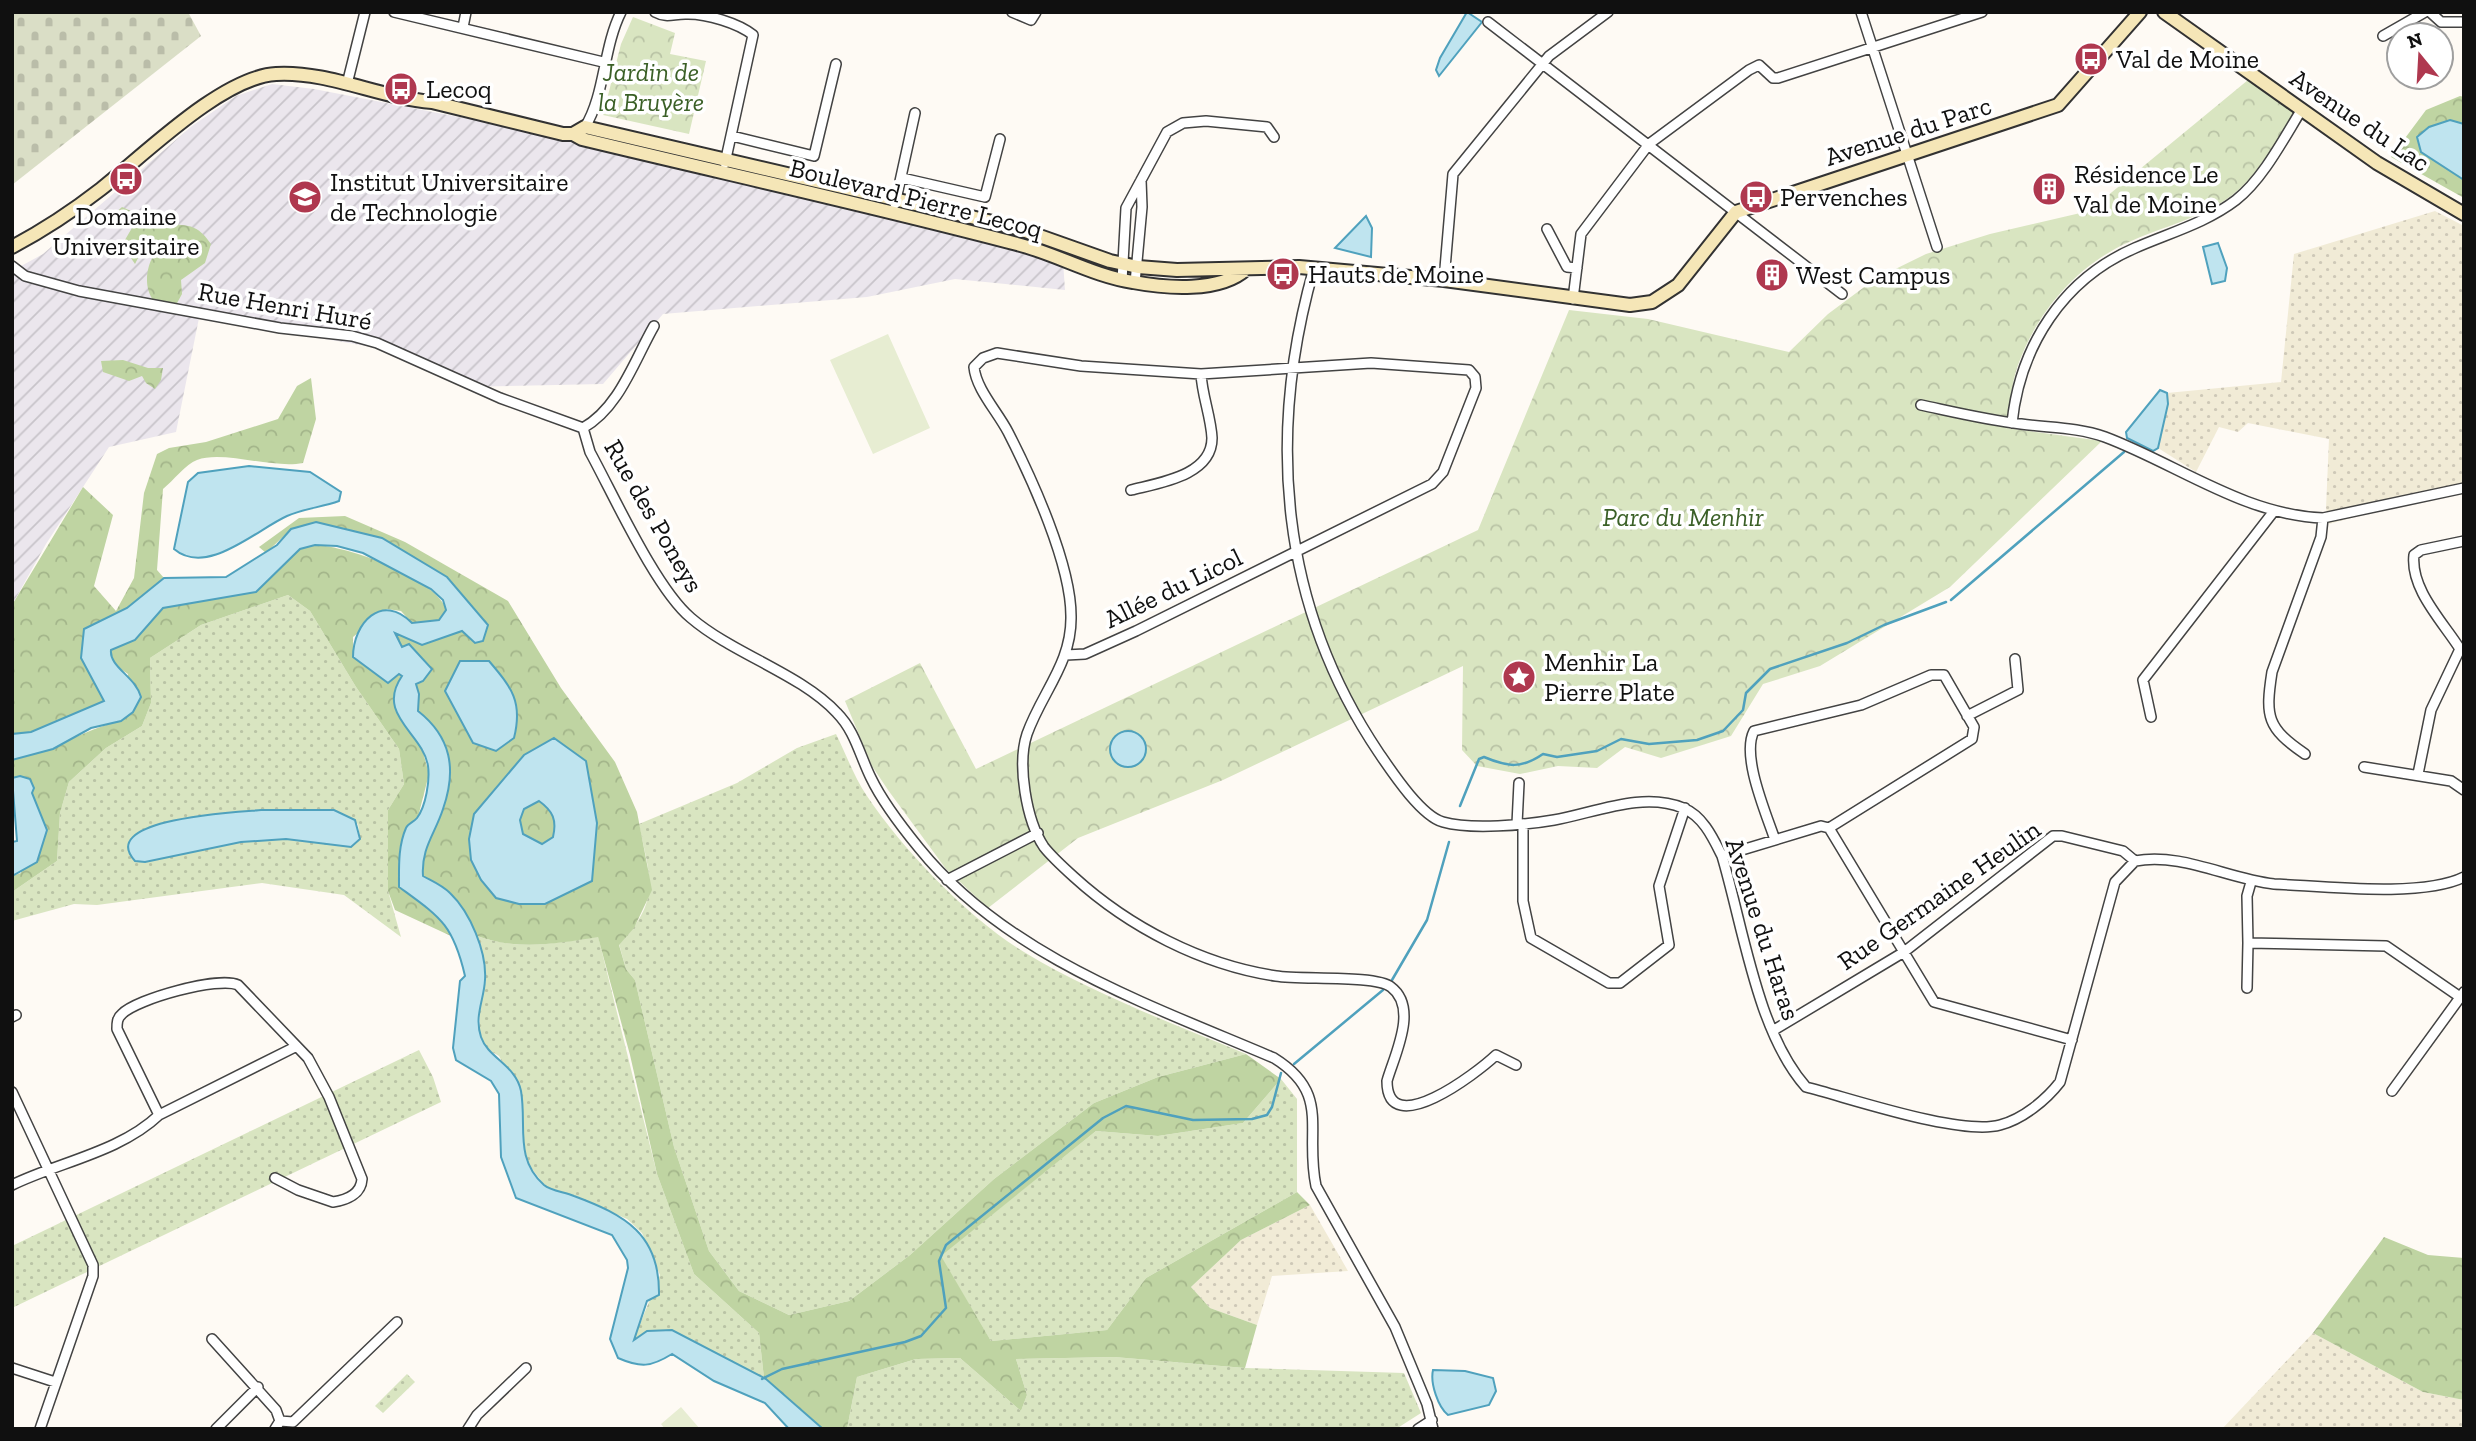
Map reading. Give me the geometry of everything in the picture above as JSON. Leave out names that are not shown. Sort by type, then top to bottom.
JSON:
[{"type":"street","points":[[347,85],[365,12]]},
{"type":"street","points":[[394,12],[603,62]]},
{"type":"street","points":[[463,27],[466,12]]},
{"type":"street","points":[[573,134],[585,127],[593,115],[603,62],[621,12]]},
{"type":"street","points":[[654,12],[667,18],[688,14],[743,27],[753,35],[723,173]]},
{"type":"street","points":[[1012,12],[1033,16]]},
{"type":"street","points":[[1444,280],[1453,174],[1542,64],[1608,12]]},
{"type":"street","points":[[1861,12],[1937,247]]},
{"type":"street","points":[[1573,299],[1581,234],[1649,145],[1755,66],[1762,67],[1773,78],[1778,78],[1982,12]]},
{"type":"street","name":"Avenue du Parc","points":[[1736,212],[2058,105],[2140,12]]},
{"type":"street","name":"Avenue du Lac","points":[[2164,12],[2377,163],[2464,214]]},
{"type":"street","points":[[2383,36],[2428,12],[2441,22],[2464,22]]},
{"type":"street","points":[[1488,22],[1842,294]]},
{"type":"street","points":[[732,136],[814,156],[836,64]]},
{"type":"street","name":"Boulevard Pierre Lecoq","points":[[12,259],[12,247],[97,192],[210,102],[258,76],[290,73],[411,101],[432,102],[563,134],[573,134],[582,139],[1018,244],[1122,281],[1164,286],[1215,283],[1239,275],[1246,269]]},
{"type":"street","points":[[2012,423],[2029,353],[2051,313],[2064,297],[2109,260],[2212,216],[2239,198],[2302,109]]},
{"type":"street","points":[[893,214],[915,113]]},
{"type":"street","points":[[1122,281],[1126,208],[1167,132],[1183,122],[1206,121],[1267,127],[1274,137]]},
{"type":"street","name":"Boulevard Pierre Lecoq","points":[[585,127],[1014,227],[1138,267],[1314,268]]},
{"type":"street","points":[[902,178],[985,197],[1000,139]]},
{"type":"street","points":[[1135,283],[1141,178]]},
{"type":"street","points":[[1519,783],[1520,824],[1523,901],[1531,938],[1609,983],[1620,983],[1669,945],[1659,886],[1685,808],[1661,802],[1636,802],[1520,824],[1443,822],[1421,807],[1399,781],[1342,690],[1310,611],[1295,550],[1287,439],[1294,368],[1314,268],[1444,280],[1630,306],[1652,302],[1678,285],[1736,212]]},
{"type":"street","points":[[1547,229],[1567,267],[1577,268]]},
{"type":"street","name":"Rue Henri Huré","points":[[12,266],[25,276],[79,291],[280,328],[352,335],[377,343],[500,398],[583,428]]},
{"type":"street","points":[[583,428],[597,420],[615,398],[654,326]]},
{"type":"street","points":[[1294,368],[1200,374],[1081,366],[997,353],[983,358],[974,367],[975,377],[1026,469],[1064,574],[1071,615],[1066,655],[1037,713],[1025,747],[1024,786],[1038,833],[1044,847],[1099,899],[1172,943],[1224,963],[1273,976],[1371,980],[1392,987],[1402,1000],[1404,1013],[1387,1081],[1391,1101],[1397,1105],[1405,1108],[1421,1104],[1482,1069],[1496,1055],[1516,1065]]},
{"type":"street","name":"Allée du Licol","points":[[1066,655],[1085,654],[1432,484],[1443,472],[1476,388],[1475,377],[1469,370],[1435,366],[1371,363],[1294,368]]},
{"type":"street","points":[[1131,490],[1175,479],[1193,470],[1204,460],[1212,440],[1200,374]]},
{"type":"street","points":[[1921,405],[2012,423],[2071,428],[2105,437],[2274,511],[2323,518],[2464,488]]},
{"type":"street","name":"Rue des Poneys","points":[[583,428],[590,452],[665,588],[689,617],[836,711],[850,728],[872,780],[889,809],[947,880],[996,921],[1093,978],[1274,1058],[1294,1071],[1307,1088],[1312,1109],[1311,1161],[1316,1186],[1395,1327],[1432,1424]]},
{"type":"street","points":[[2151,717],[2143,680],[2274,511]]},
{"type":"street","points":[[2305,754],[2277,733],[2269,716],[2269,695],[2272,673],[2321,537],[2323,518]]},
{"type":"street","points":[[2418,774],[2431,710],[2462,648],[2421,589],[2413,564],[2414,555],[2421,550],[2464,541]]},
{"type":"street","points":[[1967,716],[2018,690],[2015,659]]},
{"type":"street","points":[[1774,840],[1756,782],[1749,741],[1754,731],[1861,705],[1931,675],[1944,675],[1974,727],[1972,739],[1829,828]]},
{"type":"street","points":[[2364,767],[2451,781],[2464,790]]},
{"type":"street","name":"Avenue du Haras","points":[[1685,808],[1702,822],[1722,856],[1748,958],[1774,1030],[1793,1072],[1806,1087],[1954,1125],[1982,1128],[2001,1125],[2033,1108],[2050,1095],[2060,1082],[2116,882],[2135,861]]},
{"type":"street","points":[[1722,856],[1821,826],[1829,828],[1934,1002],[2072,1040]]},
{"type":"street","points":[[947,880],[1038,833]]},
{"type":"street","name":"Rue Germaine Heulin","points":[[1774,1030],[1904,952],[2053,836],[2123,852],[2135,861]]},
{"type":"street","points":[[2135,861],[2170,859],[2251,882],[2417,888],[2444,885],[2464,877]]},
{"type":"street","points":[[2248,988],[2247,896],[2251,882]]},
{"type":"street","points":[[2248,943],[2386,946],[2462,995],[2392,1091]]},
{"type":"street","points":[[159,1115],[117,1029],[118,1018],[126,1010],[186,988],[229,981],[238,985],[308,1058],[329,1097],[339,1128],[359,1170],[362,1187],[356,1194],[333,1202],[298,1191],[275,1178]]},
{"type":"street","points":[[12,1185],[49,1169],[62,1167],[147,1126],[159,1115],[295,1047]]},
{"type":"street","points":[[12,1091],[93,1265],[93,1276],[40,1429]]},
{"type":"street","points":[[212,1339],[258,1387],[278,1425],[293,1422],[397,1322]]},
{"type":"street","points":[[12,1368],[55,1382]]},
{"type":"street","points":[[468,1429],[477,1415],[526,1368]]},
{"type":"street","points":[[216,1429],[258,1387]]},
{"type":"street","points":[[1418,1429],[1432,1424]]},
{"type":"shaded area","points":[[272,84],[314,89],[738,171],[1062,247],[1065,290],[955,279],[867,297],[663,314],[603,384],[463,387],[403,352],[199,318],[176,432],[109,447],[46,544],[12,605],[12,271],[43,254],[192,126],[236,96]]},
{"type":"shaded area","points":[[2435,211],[2464,226],[2464,487],[2329,524],[2326,508],[2329,439],[2248,423],[2238,432],[2219,427],[2196,472],[2158,448],[2168,404],[2167,393],[2281,382],[2294,254]]},
{"type":"shaded area","points":[[1310,1205],[1348,1271],[1272,1276],[1257,1325],[1210,1308],[1191,1287],[1241,1240]]},
{"type":"shaded area","points":[[2313,1333],[2423,1392],[2464,1400],[2464,1429],[2222,1429]]},
{"type":"green space","points":[[12,12],[188,12],[201,36],[12,185]]},
{"type":"green space","name":"Jardin de la Bruyère","points":[[633,17],[675,33],[670,54],[706,61],[689,134],[603,115],[621,44]]},
{"type":"green space","name":"Parc du Menhir","points":[[2248,80],[2296,112],[2250,178],[2219,204],[2129,242],[2092,263],[2061,292],[2026,345],[2012,388],[2006,428],[2102,441],[1950,587],[1820,666],[1763,684],[1731,736],[1661,758],[1625,747],[1597,768],[1558,766],[1520,774],[1477,766],[1462,750],[1463,666],[1223,780],[1078,838],[988,908],[946,869],[872,766],[845,701],[920,663],[976,769],[1478,530],[1569,310],[1648,319],[1789,352],[1828,314],[1875,279],[1926,254],[1990,234],[2089,211]]},
{"type":"green space","points":[[2460,96],[2464,97],[2464,124],[2450,120],[2429,127],[2464,180],[2464,198],[2391,157],[2426,110]]},
{"type":"green space","points":[[122,207],[154,221],[194,228],[211,244],[205,263],[181,280],[182,294],[176,305],[153,300],[150,295],[147,278],[153,256],[141,252],[135,264],[122,245],[136,221],[113,215]]},
{"type":"green space","points":[[888,334],[930,428],[873,454],[830,360]]},
{"type":"green space","points":[[123,360],[148,368],[163,368],[161,380],[155,389],[146,383],[142,376],[129,381],[103,372],[101,361]]},
{"type":"green space","points":[[311,378],[316,419],[303,463],[277,464],[220,457],[197,460],[163,489],[157,570],[164,578],[127,608],[84,630],[81,658],[104,701],[31,732],[12,734],[12,605],[83,487],[113,515],[94,586],[116,611],[134,578],[144,493],[157,454],[169,448],[206,442],[278,419],[297,386]]},
{"type":"green space","points":[[345,516],[405,542],[508,601],[561,688],[615,762],[637,812],[652,890],[634,928],[619,945],[626,969],[635,980],[674,1147],[709,1251],[739,1291],[789,1315],[849,1301],[910,1255],[994,1179],[1094,1103],[1158,1077],[1246,1054],[1281,1079],[1243,1123],[1158,1136],[1096,1131],[941,1256],[991,1341],[1107,1330],[1146,1278],[1297,1192],[1310,1205],[1241,1240],[1191,1287],[1210,1308],[1257,1325],[1245,1368],[1114,1357],[1016,1359],[1027,1395],[1021,1411],[960,1358],[916,1359],[857,1377],[847,1429],[823,1429],[764,1378],[759,1333],[694,1274],[657,1174],[630,1055],[598,937],[551,944],[521,945],[474,935],[451,893],[423,876],[422,858],[443,810],[450,762],[418,711],[419,694],[395,633],[422,645],[462,631],[483,641],[400,551],[382,538],[291,529],[266,553],[259,547],[299,518]],"holes":[[[524,755],[592,881],[474,814]]]},
{"type":"green space","points":[[315,545],[348,551],[410,576],[440,599],[447,611],[439,620],[412,623],[401,611],[387,609],[353,637],[353,657],[388,683],[400,674],[402,676],[429,774],[418,817],[399,859],[447,926],[451,936],[395,910],[388,891],[388,810],[404,784],[399,749],[356,687],[310,611],[288,595],[201,625],[150,658],[151,703],[142,726],[106,748],[69,782],[60,813],[57,861],[12,892],[12,876],[21,873],[20,776],[12,778],[12,760],[41,752],[121,721],[128,674],[113,661],[111,650],[135,640],[163,608],[256,592],[300,549]]},
{"type":"green space","points":[[288,595],[310,611],[356,687],[399,749],[404,784],[388,810],[388,891],[401,937],[344,895],[262,883],[97,905],[74,904],[12,921],[12,892],[57,861],[60,813],[69,782],[106,748],[142,726],[151,703],[150,658],[201,625]],"holes":[[[261,810],[334,810],[358,824],[360,839],[351,847],[286,839],[241,842],[145,862],[142,830],[186,818]]]},
{"type":"green space","points":[[836,734],[858,781],[882,817],[938,882],[981,921],[1024,952],[1077,981],[1246,1054],[1158,1077],[1094,1103],[994,1179],[910,1255],[849,1301],[789,1315],[739,1291],[709,1251],[674,1147],[635,980],[626,969],[619,944],[633,928],[647,901],[649,874],[639,824],[737,783],[797,748]]},
{"type":"green space","points":[[539,801],[551,813],[554,821],[553,837],[542,844],[532,842],[523,834],[520,820],[524,809]]},
{"type":"green space","points":[[474,935],[521,944],[551,943],[598,936],[657,1174],[694,1274],[759,1333],[764,1378],[672,1330],[647,1331],[633,1341],[660,1275],[642,1233],[627,1219],[575,1196],[546,1187],[525,1160],[521,1097],[499,1056],[487,1049],[480,1034],[480,1003],[486,981],[481,950]]},
{"type":"green space","points":[[419,1050],[433,1077],[441,1102],[12,1308],[12,1246]]},
{"type":"green space","points":[[1281,1079],[1297,1099],[1297,1192],[1146,1278],[1107,1330],[991,1341],[940,1256],[1096,1131],[1158,1136],[1243,1123]]},
{"type":"green space","points":[[2384,1237],[2428,1255],[2464,1258],[2464,1400],[2423,1392],[2313,1333]]},
{"type":"green space","points":[[1114,1357],[1245,1368],[1404,1373],[1421,1413],[1396,1429],[847,1429],[857,1377],[916,1359],[960,1358],[1021,1411],[1027,1395],[1016,1359]]},
{"type":"green space","points":[[407,1374],[415,1382],[383,1413],[375,1406]]},
{"type":"green space","points":[[681,1407],[700,1429],[665,1429],[661,1424]]},
{"type":"water","points":[[1467,12],[1482,22],[1439,76],[1436,70],[1440,58]]},
{"type":"water","points":[[2450,120],[2464,124],[2464,180],[2421,152],[2417,137],[2429,127]]},
{"type":"water","points":[[1366,216],[1372,228],[1371,257],[1335,248]]},
{"type":"water","points":[[2218,243],[2227,268],[2225,281],[2212,284],[2203,247]]},
{"type":"water","points":[[2160,390],[2167,393],[2168,404],[2158,448],[2153,451],[2127,438],[2126,432]]},
{"type":"water","points":[[249,466],[310,472],[341,492],[339,501],[287,516],[216,555],[201,558],[187,556],[174,549],[188,482],[198,473]]},
{"type":"water","points":[[316,522],[382,538],[447,577],[488,625],[483,641],[475,643],[462,631],[422,645],[395,633],[402,647],[409,644],[432,669],[423,681],[416,684],[419,694],[418,711],[438,732],[444,743],[450,767],[447,794],[424,857],[423,876],[450,893],[476,933],[485,969],[479,1029],[490,1051],[518,1082],[521,1091],[525,1153],[535,1175],[547,1187],[592,1203],[624,1220],[646,1242],[658,1274],[659,1295],[647,1301],[634,1340],[647,1331],[672,1330],[766,1379],[823,1429],[789,1429],[765,1403],[714,1381],[672,1354],[646,1365],[618,1358],[610,1339],[628,1268],[627,1260],[612,1235],[516,1198],[501,1157],[499,1094],[491,1081],[456,1060],[453,1048],[460,981],[465,976],[455,944],[443,923],[399,887],[403,835],[407,826],[420,813],[428,778],[424,754],[397,713],[394,702],[395,690],[402,676],[399,674],[388,683],[353,657],[358,633],[371,616],[380,611],[390,610],[401,614],[412,623],[439,620],[446,610],[443,600],[431,589],[363,553],[337,546],[315,545],[300,549],[256,592],[163,608],[135,640],[111,650],[114,662],[134,684],[141,697],[133,712],[121,721],[91,728],[53,749],[12,760],[12,734],[31,732],[104,701],[81,658],[84,629],[127,608],[164,578],[226,577],[277,545],[291,529]]},
{"type":"water","points":[[460,661],[489,661],[504,679],[513,696],[517,715],[514,738],[496,751],[473,743],[445,691]]},
{"type":"water","points":[[1128,731],[1140,737],[1146,749],[1140,761],[1128,767],[1116,761],[1110,749],[1116,737]]},
{"type":"water","points":[[554,738],[586,761],[597,823],[592,881],[545,904],[519,904],[496,898],[481,880],[471,860],[469,839],[474,814],[524,755]],"holes":[[[539,801],[553,816],[554,826],[553,837],[542,844],[523,834],[520,820],[524,809]]]},
{"type":"water","points":[[20,776],[30,779],[34,788],[32,793],[47,830],[37,862],[12,876],[12,842],[17,841],[12,778]]},
{"type":"water","points":[[261,810],[334,810],[355,820],[360,839],[351,847],[286,839],[241,842],[145,862],[135,861],[128,847],[135,835],[152,826],[202,816]]},
{"type":"water","points":[[1433,1370],[1465,1371],[1493,1378],[1496,1391],[1489,1405],[1448,1415],[1436,1394]]},
{"type":"waterway","points":[[1951,600],[2124,452]]},
{"type":"waterway","points":[[1460,806],[1479,759],[1484,757],[1514,765],[1528,762],[1543,754],[1557,757],[1597,751],[1621,739],[1649,744],[1697,740],[1723,731],[1743,710],[1746,693],[1770,669],[1847,643],[1884,625],[1946,602]]},
{"type":"waterway","points":[[1392,980],[1427,920],[1449,842]]},
{"type":"waterway","points":[[1294,1064],[1383,990]]},
{"type":"waterway","points":[[762,1379],[782,1369],[905,1342],[921,1336],[946,1308],[939,1261],[946,1245],[1103,1118],[1126,1106],[1193,1120],[1252,1119],[1267,1115],[1272,1107],[1281,1073]]},
{"type":"place","name":"Val de Moine","points":[[2091,59]]},
{"type":"place","name":"Lecoq","points":[[401,89]]},
{"type":"place","name":"Domaine Universitaire","points":[[126,179]]},
{"type":"place","name":"Résidence Le Val de Moine","points":[[2049,189]]},
{"type":"place","name":"Institut Universitaire de Technologie","points":[[305,197]]},
{"type":"place","name":"Pervenches","points":[[1756,197]]},
{"type":"place","name":"Hauts de Moine","points":[[1283,274]]},
{"type":"place","name":"West Campus","points":[[1772,275]]},
{"type":"place","name":"Menhir La Pierre Plate","points":[[1519,677]]}]
